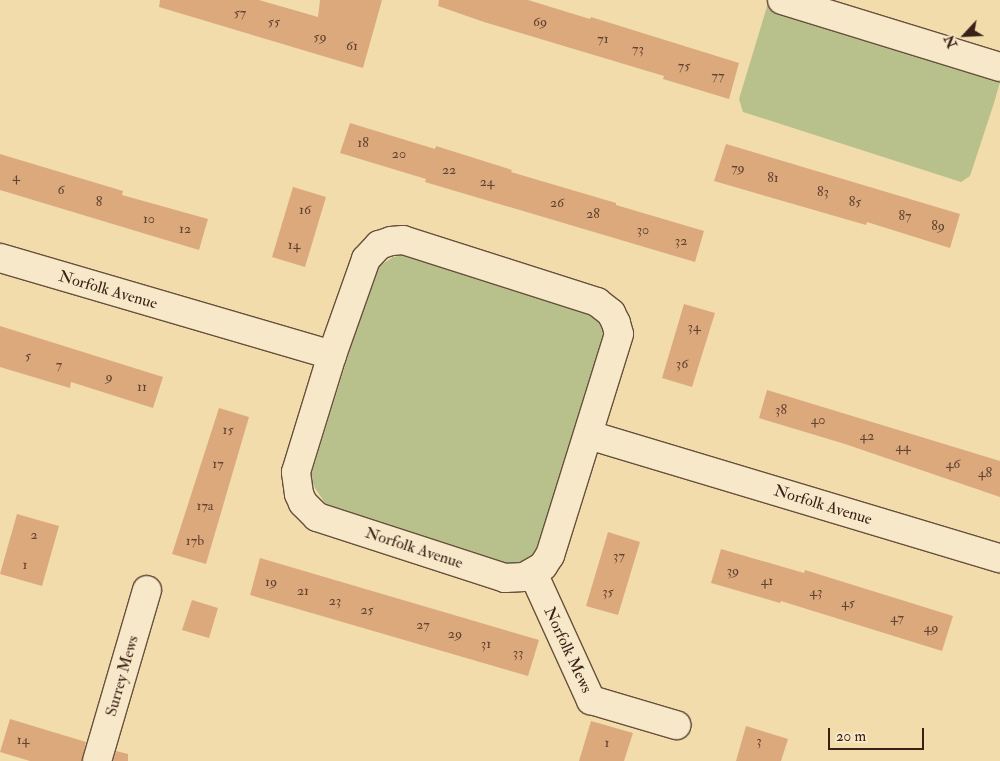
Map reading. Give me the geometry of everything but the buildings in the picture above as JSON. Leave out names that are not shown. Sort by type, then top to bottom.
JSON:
[{"type":"street","points":[[782,0],[1000,66]]},
{"type":"street","name":"Norfolk Avenue","points":[[403,240],[460,257],[597,302],[611,313],[619,334],[550,556],[543,566],[524,577],[505,578],[317,516],[309,510],[299,494],[296,472],[332,355],[366,259],[379,245],[390,241],[403,240]]},
{"type":"street","name":"Norfolk Avenue","points":[[0,258],[332,355]]},
{"type":"street","name":"Norfolk Avenue","points":[[588,435],[1000,558]]},
{"type":"street","name":"Norfolk Mews","points":[[533,573],[591,700],[676,725]]},
{"type":"street","name":"Surrey Mews","points":[[97,761],[147,590]]},
{"type":"green space","points":[[769,0],[1000,67],[1000,82],[970,176],[961,182],[743,112],[739,99]]},
{"type":"green space","points":[[410,254],[593,314],[604,331],[607,343],[544,550],[528,562],[508,566],[329,509],[313,485],[311,475],[375,269],[393,257]]}]
